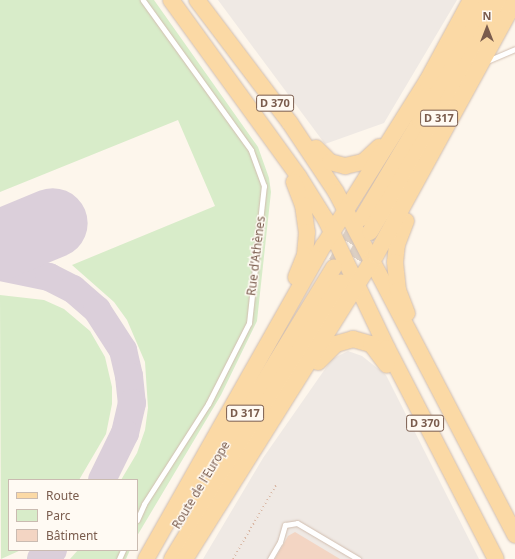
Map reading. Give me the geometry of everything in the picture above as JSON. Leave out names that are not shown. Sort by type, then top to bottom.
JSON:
[{"type":"main road","name":"D 370","points":[[171,0],[312,196],[333,232],[357,286],[496,559]]},
{"type":"main road","name":"D 370","points":[[197,0],[303,142],[346,210],[372,263],[515,535]]},
{"type":"main road","points":[[146,559],[252,371],[346,210],[427,81],[471,0]]},
{"type":"main road","name":"D 317","points":[[362,218],[420,121],[487,0]]},
{"type":"main road","name":"D 317","points":[[370,232],[448,101],[502,0]]},
{"type":"main road","points":[[185,559],[372,263],[447,129],[515,1]]},
{"type":"main road","points":[[231,44],[324,158],[338,165],[356,164],[376,151],[427,81]]},
{"type":"main road","points":[[425,362],[398,290],[396,250],[400,233],[447,129]]},
{"type":"main road","points":[[252,371],[302,266],[306,244],[303,205],[281,153]]},
{"type":"main road","name":"Route de l'Europe","points":[[155,559],[334,267]]},
{"type":"main road","name":"Route de l'Europe","points":[[172,559],[341,282]]},
{"type":"main road","points":[[274,417],[331,348],[348,339],[362,340],[371,344],[382,356],[455,481]]},
{"type":"lane","name":"Rue d'Athènes","points":[[138,518],[144,504],[208,404],[249,323],[264,186],[251,150],[143,0]]},
{"type":"lane","points":[[203,0],[231,44]]},
{"type":"lane","points":[[482,63],[515,49]]},
{"type":"lane","points":[[270,559],[280,542],[285,525],[297,523],[358,559]]},
{"type":"path","points":[[233,559],[276,485]]},
{"type":"shaded area","points":[[218,0],[457,0],[384,123],[325,144]]},
{"type":"shaded area","points":[[348,351],[362,356],[386,375],[479,559],[203,559],[263,458],[332,359]]},
{"type":"green space","points":[[0,0],[154,0],[258,147],[269,178],[271,192],[257,321],[221,395],[138,534],[138,479],[122,479],[137,453],[145,430],[148,408],[145,362],[127,320],[114,302],[72,265],[215,206],[178,120],[0,192]]},
{"type":"green space","points":[[0,295],[44,300],[64,309],[90,331],[105,357],[112,387],[112,404],[106,434],[80,479],[8,479],[8,551],[19,551],[1,559]]},
{"type":"green space","points":[[77,551],[130,551],[126,559],[70,559]]},
{"type":"building","points":[[295,532],[340,559],[275,559],[288,536]]},
{"type":"taxiway","points":[[0,267],[49,277],[73,289],[97,310],[123,350],[129,376],[132,403],[125,433],[102,479]]},
{"type":"taxiway","points":[[41,559],[52,551]]},
{"type":"runway","points":[[0,245],[53,223]]},
{"type":"tunnel","points":[[336,263],[361,219]]},
{"type":"tunnel","points":[[343,279],[369,233]]}]
